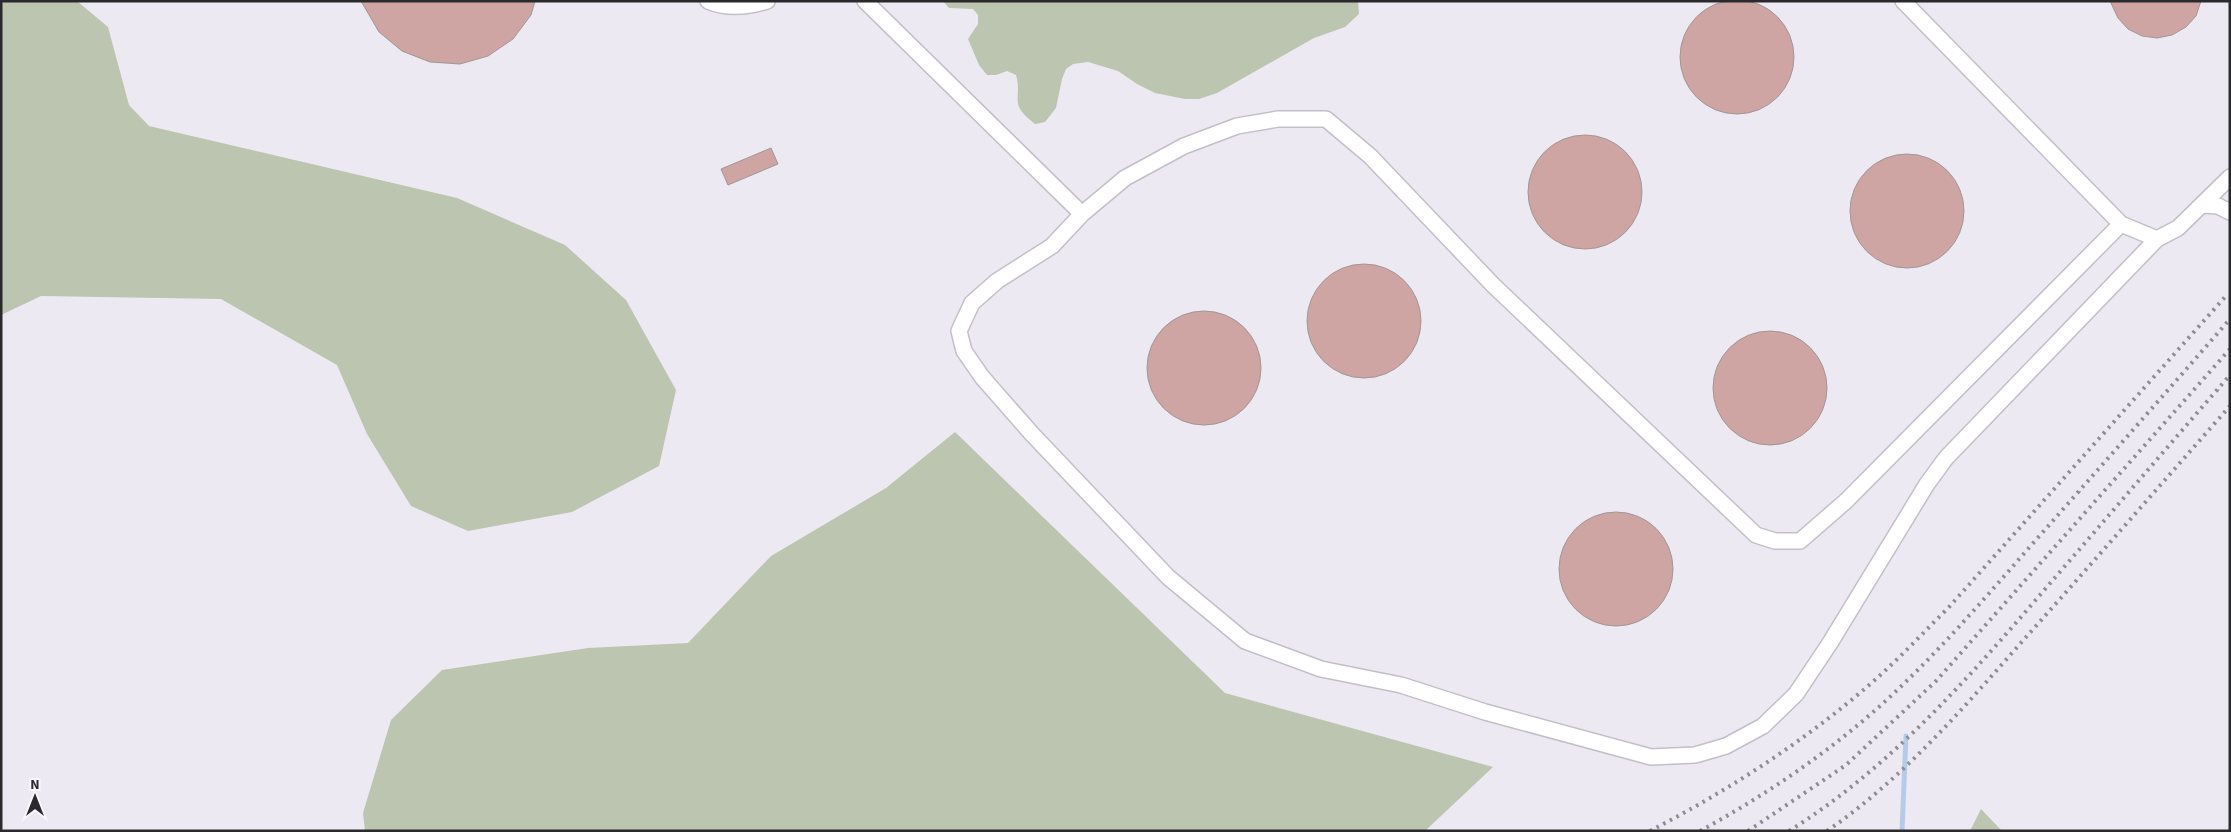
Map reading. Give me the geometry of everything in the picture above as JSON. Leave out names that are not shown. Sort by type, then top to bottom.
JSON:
[{"type":"lane","points":[[708,1],[719,6],[752,6],[767,1]]},
{"type":"lane","points":[[865,1],[1082,214]]},
{"type":"lane","points":[[1903,1],[2121,224],[2157,239]]},
{"type":"lane","points":[[2121,224],[1846,501],[1800,541],[1775,541],[1756,535],[1493,285],[1370,156],[1326,119],[1278,119],[1237,126],[1184,146],[1125,178],[1082,214],[1052,246],[997,281],[972,303],[959,331],[964,351],[982,377],[1032,434],[1168,577],[1245,641],[1321,669],[1401,685],[1485,712],[1651,757],[1695,755],[1726,746],[1762,726],[1796,694],[1830,643],[1927,484],[1946,458],[2157,239],[2178,228],[2230,176]]},
{"type":"lane","points":[[2202,205],[2218,206],[2230,212]]},
{"type":"green space","points":[[1,1],[77,1],[108,27],[129,105],[149,126],[457,198],[565,245],[626,300],[676,390],[659,466],[572,512],[468,531],[411,506],[367,434],[337,365],[221,299],[41,296],[1,315]]},
{"type":"green space","points":[[943,1],[1358,1],[1359,14],[1345,27],[1314,38],[1217,93],[1199,99],[1185,99],[1155,93],[1118,71],[1088,62],[1073,64],[1066,69],[1062,79],[1056,108],[1045,122],[1035,124],[1021,111],[1018,101],[1016,75],[1007,71],[996,75],[987,75],[979,65],[968,39],[978,24],[978,15],[973,9],[949,8]]},
{"type":"green space","points":[[955,432],[1225,693],[1493,767],[1425,831],[365,831],[363,813],[391,720],[442,670],[588,648],[688,643],[771,556],[886,488]]},
{"type":"green space","points":[[1981,809],[2002,831],[1970,831]]},
{"type":"building","points":[[1737,0],[1759,5],[1777,17],[1789,35],[1794,57],[1789,79],[1777,97],[1759,109],[1737,114],[1715,109],[1697,97],[1685,79],[1680,57],[1685,35],[1697,17],[1715,5]]},
{"type":"building","points":[[361,1],[535,1],[531,15],[513,39],[488,56],[460,64],[430,62],[402,51],[379,32]]},
{"type":"building","points":[[2110,1],[2201,1],[2196,16],[2186,27],[2172,35],[2157,38],[2142,36],[2128,29],[2118,18]]},
{"type":"building","points":[[1585,135],[1607,140],[1625,152],[1637,170],[1642,192],[1637,214],[1625,232],[1607,244],[1585,249],[1563,244],[1545,232],[1533,214],[1528,192],[1533,170],[1545,152],[1563,140]]},
{"type":"building","points":[[771,148],[778,164],[728,185],[721,169]]},
{"type":"building","points":[[1907,154],[1929,159],[1947,171],[1959,189],[1964,211],[1959,233],[1947,251],[1929,263],[1907,268],[1885,263],[1867,251],[1855,233],[1850,211],[1855,189],[1867,171],[1885,159]]},
{"type":"building","points":[[1364,264],[1386,268],[1404,281],[1417,299],[1421,321],[1417,343],[1404,361],[1386,374],[1364,378],[1342,374],[1324,361],[1311,343],[1307,321],[1311,299],[1324,281],[1342,268]]},
{"type":"building","points":[[1204,311],[1226,315],[1244,328],[1257,346],[1261,368],[1257,390],[1244,408],[1226,421],[1204,425],[1182,421],[1164,408],[1151,390],[1147,368],[1151,346],[1164,328],[1182,315]]},
{"type":"building","points":[[1770,331],[1792,336],[1810,348],[1822,366],[1827,388],[1822,410],[1810,428],[1792,440],[1770,445],[1748,440],[1730,428],[1718,410],[1713,388],[1718,366],[1730,348],[1748,336]]},
{"type":"building","points":[[1616,512],[1638,516],[1656,529],[1669,547],[1673,569],[1669,591],[1656,609],[1638,622],[1616,626],[1594,622],[1576,609],[1563,591],[1559,569],[1563,547],[1576,529],[1594,516]]},
{"type":"waterway","points":[[1902,831],[1906,736]]},
{"type":"railway","points":[[1650,831],[1679,816],[1763,765],[1843,707],[1889,667],[1950,606],[2225,297]]},
{"type":"railway","points":[[1700,831],[1771,789],[1816,758],[1859,724],[1903,685],[1988,594],[2230,319]]},
{"type":"railway","points":[[1748,831],[1846,765],[1936,681],[2230,349]]},
{"type":"railway","points":[[1789,831],[1863,777],[1930,716],[1992,650],[2230,375]]},
{"type":"railway","points":[[1827,831],[1882,788],[1933,740],[2230,406]]}]
